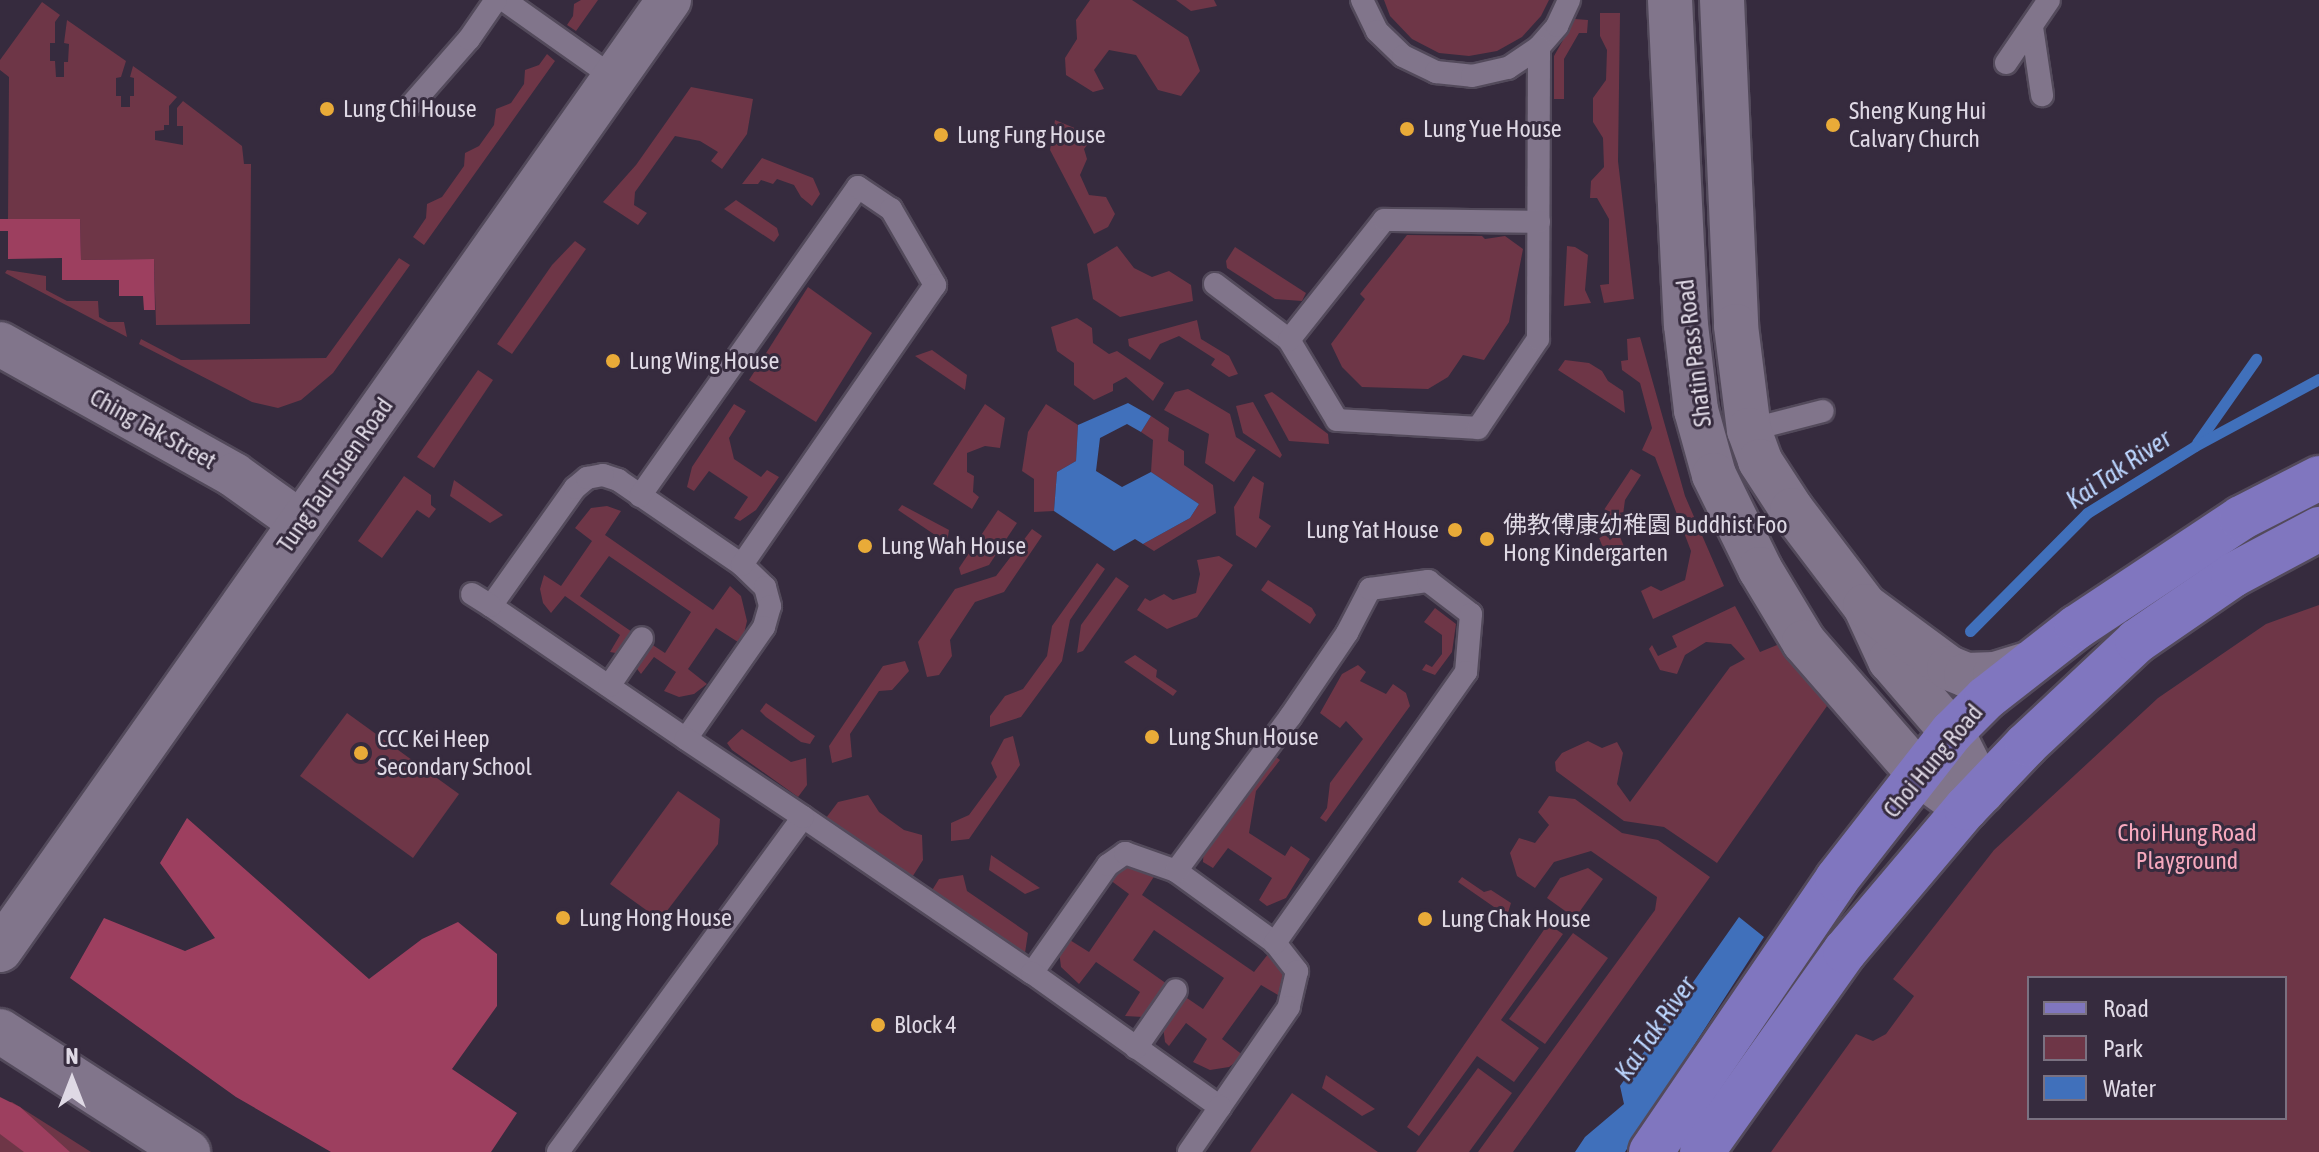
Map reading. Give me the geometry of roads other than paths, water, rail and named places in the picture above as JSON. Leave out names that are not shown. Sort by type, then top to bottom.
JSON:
[{"type":"main road","name":"Tung Tau Tsuen Road","points":[[0,950],[669,0]]},
{"type":"main road","name":"Shatin Pass Road","points":[[1670,0],[1686,325],[1696,410],[1714,475],[1760,569],[1804,642],[1919,774],[1974,800]]},
{"type":"main road","name":"Shatin Pass Road","points":[[1722,0],[1736,326],[1749,430],[1760,461],[1776,486],[1833,568],[1865,606],[1890,660],[1952,732],[1974,800]]},
{"type":"main road","name":"Ching Tak Street","points":[[0,344],[234,475],[301,523]]},
{"type":"main road","name":"Choi Hung Road","points":[[1651,1152],[1837,879],[1952,732],[2028,664],[2136,586],[2241,518],[2319,478]]},
{"type":"main road","points":[[1702,1152],[1845,951],[1974,800],[2137,641],[2233,575],[2319,529]]},
{"type":"main road","points":[[1865,606],[1949,668],[1966,675],[1995,674],[2028,664]]},
{"type":"main road","points":[[0,1031],[188,1152]]},
{"type":"lane","points":[[412,104],[469,39],[496,0]]},
{"type":"lane","points":[[504,0],[614,78]]},
{"type":"lane","points":[[1362,0],[1377,31],[1403,56],[1436,72],[1472,76],[1508,68],[1539,47],[1557,26],[1569,0]]},
{"type":"lane","points":[[2006,63],[2049,0]]},
{"type":"lane","points":[[2032,27],[2042,95]]},
{"type":"lane","points":[[1215,284],[1289,340],[1337,420],[1478,428],[1538,339],[1539,47]]},
{"type":"lane","points":[[640,496],[858,187],[891,209],[935,285],[742,565]]},
{"type":"lane","points":[[1289,340],[1384,220],[1539,222]]},
{"type":"lane","points":[[1749,430],[1823,411]]},
{"type":"lane","points":[[686,739],[764,627],[770,606],[765,587],[742,565],[640,496],[603,475],[587,478],[575,488],[482,600],[686,739],[803,817],[1032,973],[1220,1107]]},
{"type":"lane","points":[[1176,871],[1315,681],[1347,633],[1370,589],[1428,581],[1471,614],[1466,672],[1275,943]]},
{"type":"lane","points":[[609,686],[642,638]]},
{"type":"lane","points":[[558,1152],[803,817]]},
{"type":"lane","points":[[1032,973],[1108,865],[1125,853],[1176,871],[1275,943],[1297,971],[1289,1007],[1189,1152]]},
{"type":"lane","points":[[1136,1048],[1176,990]]},
{"type":"water","points":[[1128,403],[1151,416],[1141,432],[1127,424],[1100,438],[1096,471],[1122,487],[1151,472],[1199,504],[1190,518],[1143,544],[1135,539],[1114,551],[1054,511],[1057,472],[1076,461],[1078,425]]},
{"type":"water","name":"Kai Tak River","points":[[1739,917],[1764,937],[1625,1152],[1575,1152],[1585,1137],[1624,1104],[1620,1086]]},
{"type":"waterway","points":[[2197,443],[2256,359]]},
{"type":"waterway","name":"Kai Tak River","points":[[1970,631],[2087,513],[2195,446],[2319,379]]},
{"type":"place","name":"Lung Chi House","points":[[327,109]]},
{"type":"place","name":"Sheng Kung Hui Calvary Church","points":[[1833,125]]},
{"type":"place","name":"Lung Yue House","points":[[1407,129]]},
{"type":"place","name":"Lung Fung House","points":[[941,135]]},
{"type":"place","name":"Lung Wing House","points":[[613,361]]},
{"type":"place","name":"Lung Yat House","points":[[1455,530]]},
{"type":"place","name":"佛教傅康幼稚園 Buddhist Foo Hong Kindergarten","points":[[1487,539]]},
{"type":"place","name":"Lung Wah House","points":[[865,546]]},
{"type":"place","name":"Lung Shun House","points":[[1152,737]]},
{"type":"place","name":"CCC Kei Heep Secondary School","points":[[361,753]]},
{"type":"place","name":"Lung Hong House","points":[[563,918]]},
{"type":"place","name":"Lung Chak House","points":[[1425,919]]},
{"type":"place","name":"Block 4","points":[[878,1025]]},
{"type":"park label","name":"Choi Hung Road Playground","points":[[2187,847]]}]
